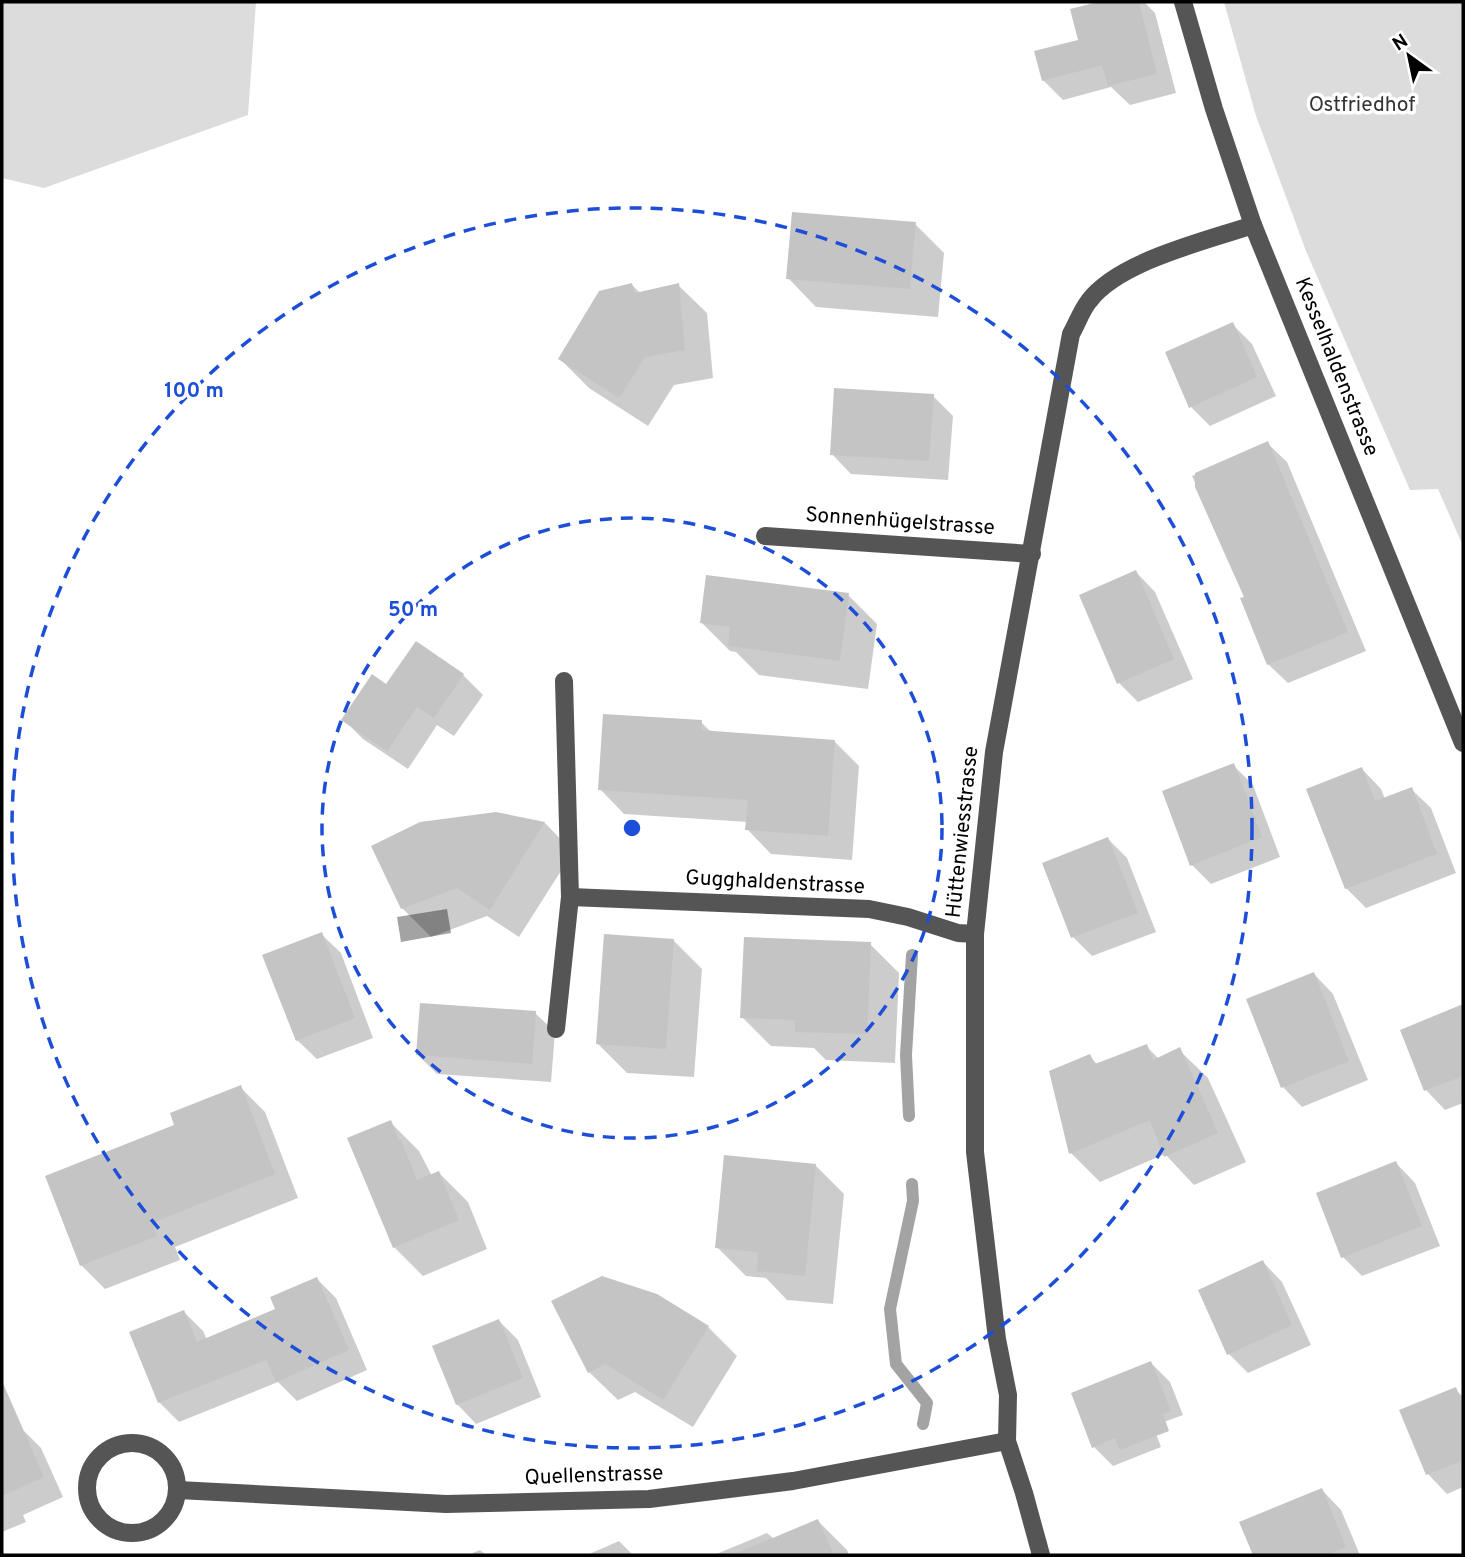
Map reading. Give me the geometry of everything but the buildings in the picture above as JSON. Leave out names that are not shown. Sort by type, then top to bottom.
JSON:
[{"type":"street","name":"Kesselhaldenstrasse","points":[[1183,2],[1214,109],[1253,225],[1463,743]]},
{"type":"street","name":"Hüttenwiesstrasse","points":[[1041,1555],[1007,1441],[1008,1395],[997,1339],[975,1152],[975,934],[994,752],[1071,334],[1089,300],[1117,276],[1147,261],[1253,225]]},
{"type":"street","name":"Sonnenhügelstrasse","points":[[765,536],[1032,554]]},
{"type":"street","points":[[556,1029],[570,897],[564,681]]},
{"type":"street","name":"Gugghaldenstrasse","points":[[570,897],[869,909],[908,917],[958,933],[975,934]]},
{"type":"street","name":"Quellenstrasse","points":[[178,1490],[446,1504],[649,1499],[793,1481],[1007,1441]]},
{"type":"street","points":[[133,1442],[160,1451],[170,1462],[176,1475],[178,1490],[175,1504],[168,1516],[157,1526],[144,1532],[130,1533],[115,1530],[103,1523],[88,1501],[87,1487],[89,1473],[100,1456],[118,1444],[133,1442]]},
{"type":"green space","points":[[2,2],[256,2],[248,115],[44,188],[2,178]]},
{"type":"green space","name":"Ostfriedhof","points":[[1224,2],[1463,2],[1463,546],[1438,489],[1410,490],[1306,251],[1256,116]]},
{"type":"shaded area","points":[[447,909],[451,933],[401,942],[397,917]]},
{"type":"waterway","points":[[909,1116],[906,1055],[912,955]]},
{"type":"waterway","points":[[912,1184],[913,1201],[890,1309],[896,1364],[927,1403],[923,1424]]}]
